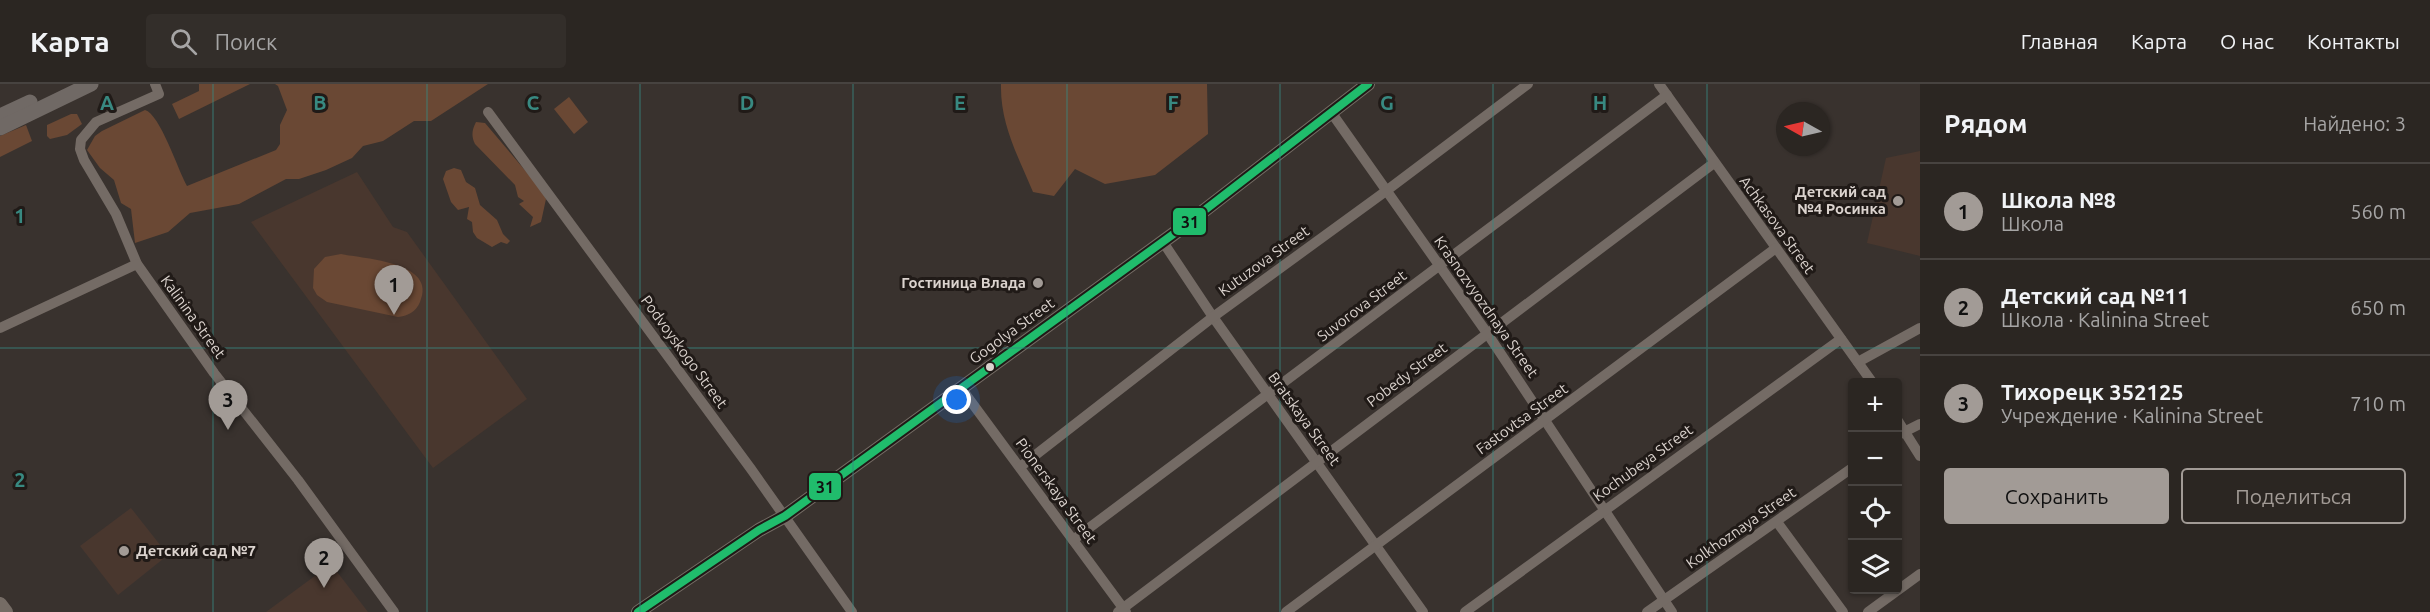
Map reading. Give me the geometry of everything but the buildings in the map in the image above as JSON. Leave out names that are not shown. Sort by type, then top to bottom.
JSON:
[{"type":"highway","points":[[0,116],[68,84]]},
{"type":"highway","points":[[0,128],[91,84]]},
{"type":"main road","name":"Gogolya Street","points":[[638,612],[759,530],[785,516],[1163,242],[1368,84]]},
{"type":"main road","points":[[0,604],[6,612]]},
{"type":"street","name":"Kutuzova Street","points":[[1020,466],[1213,317],[1528,84]]},
{"type":"street","name":"Achkasova Street","points":[[1659,84],[1869,378]]},
{"type":"street","name":"Kalinina Street","points":[[157,89],[96,122],[81,140],[80,149],[84,160],[116,214],[137,264],[191,341],[298,480],[394,612]]},
{"type":"street","name":"Suvorova Street","points":[[1073,540],[1667,95]]},
{"type":"street","name":"Podvoyskogo Street","points":[[488,112],[785,516],[852,612]]},
{"type":"street","name":"Krasnozvyozdnaya Street","points":[[1331,112],[1487,333],[1672,612]]},
{"type":"street","name":"Pobedy Street","points":[[1122,611],[1714,163]]},
{"type":"street","name":"Bratskaya Street","points":[[1163,242],[1213,317],[1422,612]]},
{"type":"street","name":"Fastovtsa Street","points":[[1286,612],[1776,248]]},
{"type":"street","points":[[0,328],[137,264]]},
{"type":"street","points":[[1858,362],[1920,328]]},
{"type":"street","name":"Kochubeya Street","points":[[1465,612],[1840,339]]},
{"type":"street","name":"Pionerskaya Street","points":[[961,388],[1020,466],[1122,611]]},
{"type":"street","points":[[1902,428],[1920,424]]},
{"type":"street","points":[[1902,432],[1920,456]]},
{"type":"street","name":"Kolkhoznaya Street","points":[[1647,612],[1848,471]]},
{"type":"street","points":[[1777,522],[1843,612]]},
{"type":"street","points":[[1868,612],[1920,574]]},
{"type":"shaded area","points":[[199,84],[250,84],[179,119],[172,104],[199,91]]},
{"type":"shaded area","points":[[275,84],[488,84],[431,121],[414,121],[383,141],[363,146],[352,158],[326,170],[299,179],[286,179],[239,204],[190,213],[168,232],[135,243],[131,209],[121,203],[114,180],[100,168],[87,150],[95,136],[145,110],[157,121],[187,186],[276,150],[280,144],[280,125],[287,110],[278,86]]},
{"type":"shaded area","points":[[1001,84],[1207,84],[1208,134],[1155,175],[1105,184],[1075,169],[1054,196],[1033,192],[1016,153],[1003,113]]},
{"type":"shaded area","points":[[569,97],[588,122],[574,134],[554,109]]},
{"type":"shaded area","points":[[71,114],[77,114],[82,124],[67,135],[50,139],[47,136],[47,125]]},
{"type":"shaded area","points":[[476,122],[485,123],[540,188],[546,199],[541,222],[530,227],[533,217],[519,204],[524,201],[518,197],[515,185],[475,144],[473,133]]},
{"type":"shaded area","points":[[26,125],[32,141],[0,157],[0,136]]},
{"type":"shaded area","name":"Детский сад №4 Росинка","points":[[1920,151],[1920,256],[1867,243],[1886,158]]},
{"type":"shaded area","points":[[454,168],[461,170],[466,182],[475,188],[480,205],[497,220],[503,234],[510,241],[507,244],[501,242],[492,247],[477,238],[473,232],[472,222],[467,219],[469,207],[458,210],[451,202],[443,179],[446,171]]},
{"type":"shaded area","points":[[357,172],[393,227],[407,232],[527,399],[433,468],[251,222]]},
{"type":"shaded area","points":[[341,254],[381,261],[409,271],[419,278],[423,289],[420,302],[411,313],[398,317],[327,302],[317,295],[313,288],[314,269],[325,257]]},
{"type":"shaded area","name":"Детский сад №7","points":[[131,508],[168,555],[118,595],[80,546]]},
{"type":"shaded area","points":[[331,564],[368,612],[266,612]]},
{"type":"transit line","name":"31","points":[[638,612],[759,530],[785,516],[1179,230],[1368,84]]},
{"type":"place","name":"Детский сад №4 Росинка","points":[[1898,201]]},
{"type":"place","name":"Гостиница Влада","points":[[1038,283]]},
{"type":"place","name":"Школа №8","points":[[394,315]]},
{"type":"place","name":"Тихорецк 352125","points":[[228,430]]},
{"type":"place","name":"Детский сад №7","points":[[124,551]]},
{"type":"place","name":"Детский сад №11","points":[[324,588]]}]
